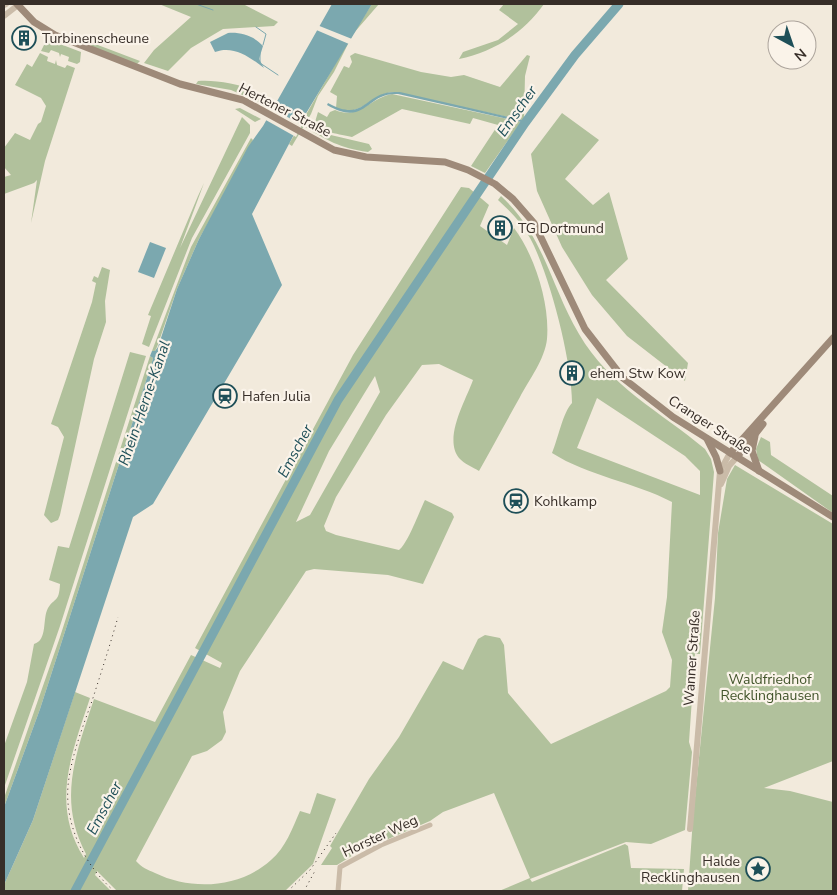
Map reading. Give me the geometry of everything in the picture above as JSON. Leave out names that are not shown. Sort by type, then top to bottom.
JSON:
[{"type":"main road","name":"Hertener Straße","points":[[18,5],[34,22],[55,35],[172,81],[234,96],[324,145],[355,156],[436,161],[468,170]]},
{"type":"main road","name":"Cranger Straße","points":[[468,170],[495,184],[513,199],[534,223],[576,313],[609,362],[647,398],[706,438],[833,517]]},
{"type":"main road","points":[[734,455],[833,338]]},
{"type":"main road","points":[[760,472],[752,451],[756,429],[833,345]]},
{"type":"main road","points":[[706,438],[716,457],[720,470]]},
{"type":"street","points":[[4,16],[18,5]]},
{"type":"street","name":"Wanner Straße","points":[[690,829],[720,470],[734,455]]},
{"type":"street","name":"Wanner Straße","points":[[718,490],[734,455]]},
{"type":"street","name":"Horster Weg","points":[[338,891],[340,867],[381,845],[430,825]]},
{"type":"green space","points":[[159,4],[243,4],[278,22],[274,26],[223,29],[191,48],[168,71],[144,63],[154,50],[191,17]]},
{"type":"green space","points":[[372,4],[379,4],[353,34],[292,146],[289,144],[352,35]]},
{"type":"green space","points":[[504,4],[544,4],[527,24],[507,40],[472,56],[459,59],[463,52],[498,40],[518,24],[499,10]]},
{"type":"green space","points":[[47,39],[81,52],[80,62],[77,64],[68,61],[69,57],[61,54],[60,57],[59,53],[51,50],[49,53],[41,51]]},
{"type":"green space","points":[[82,39],[140,61],[137,64],[85,45]]},
{"type":"green space","points":[[40,53],[48,57],[47,61],[55,64],[56,60],[57,65],[65,68],[67,65],[75,68],[45,161],[31,223],[37,180],[34,183],[4,194],[4,177],[11,175],[4,167],[4,148],[15,133],[30,140],[38,124],[41,122],[46,106],[41,98],[15,85],[27,64],[32,67]]},
{"type":"green space","points":[[355,53],[421,72],[451,77],[464,75],[500,87],[527,55],[530,56],[525,76],[524,118],[522,120],[394,92],[379,96],[352,110],[344,111],[336,108],[337,96],[330,92],[344,66],[349,68],[352,62],[350,56]]},
{"type":"green space","points":[[198,81],[216,81],[248,88],[265,97],[269,103],[268,106],[231,90],[196,84]]},
{"type":"green space","points":[[392,94],[521,122],[485,173],[471,166],[498,125],[473,118],[470,124],[402,109],[352,137],[321,129],[315,122],[318,112],[327,117],[330,112],[335,110],[351,112]]},
{"type":"green space","points":[[240,108],[261,119],[255,122],[235,109]]},
{"type":"green space","points":[[562,113],[599,140],[565,179],[593,205],[609,192],[628,259],[606,280],[688,363],[685,381],[627,336],[592,295],[562,247],[537,191],[531,154]]},
{"type":"green space","points":[[242,117],[250,125],[250,133],[192,238],[149,347],[142,344],[151,316],[148,315],[204,183],[180,248]]},
{"type":"green space","points":[[309,126],[318,132],[369,144],[372,149],[368,152],[341,146],[305,127]]},
{"type":"green space","points":[[251,138],[253,140],[249,150],[199,239],[177,289],[157,347],[155,351],[152,351],[191,247]]},
{"type":"green space","points":[[461,187],[469,188],[489,205],[480,226],[507,245],[514,228],[522,239],[540,281],[546,311],[546,347],[536,369],[479,471],[459,458],[453,440],[457,419],[473,380],[439,364],[422,365],[386,415],[336,497],[324,526],[326,531],[336,535],[399,550],[410,534],[425,500],[452,513],[454,517],[423,584],[388,575],[314,569],[306,571],[240,671],[223,712],[226,732],[222,740],[207,751],[192,756],[136,861],[142,867],[152,872],[169,879],[184,882],[215,884],[245,876],[259,869],[276,855],[288,837],[300,811],[310,814],[317,793],[336,799],[313,864],[285,891],[117,891],[97,871],[95,875],[111,891],[4,891],[4,885],[33,820],[75,692],[90,698],[71,759],[66,798],[68,818],[74,838],[84,858],[86,854],[77,834],[72,814],[72,776],[81,739],[94,699],[155,722],[191,655],[220,668],[222,663],[195,648],[353,355]],"holes":[[[375,376],[380,392],[310,515],[296,522],[329,451]]]},
{"type":"green space","points":[[501,196],[528,228],[546,262],[569,316],[591,352],[620,383],[705,449],[711,459],[714,472],[700,654],[695,654],[689,742],[692,752],[685,830],[651,844],[626,842],[530,879],[532,882],[625,844],[628,846],[631,868],[684,869],[682,891],[499,891],[530,878],[494,793],[443,812],[430,821],[358,852],[337,865],[321,865],[369,779],[399,737],[443,661],[463,670],[478,639],[485,635],[500,638],[504,645],[508,693],[551,744],[666,691],[670,687],[672,660],[662,632],[667,597],[672,502],[642,489],[581,468],[552,453],[563,419],[572,403],[564,343],[552,296],[538,254],[523,227],[498,200]],"holes":[[[597,398],[685,456],[700,471],[700,495],[577,448]]]},
{"type":"green space","points":[[102,267],[110,270],[105,301],[106,322],[94,359],[60,515],[58,520],[51,523],[44,515],[64,437],[58,427],[51,424],[92,302],[96,283],[92,281],[94,276],[98,278]]},
{"type":"green space","points":[[130,352],[146,356],[60,626],[4,788],[4,746],[27,682],[34,644],[38,642],[43,634],[48,608],[59,594],[60,584],[49,580],[58,546],[69,548]]},
{"type":"green space","points":[[150,356],[153,358],[152,362],[40,709],[4,807],[4,798],[60,637]]},
{"type":"green space","points":[[761,437],[770,442],[771,455],[833,496],[833,513],[758,460],[756,449]]},
{"type":"green space","name":"Waldfriedhof Recklinghausen","points":[[735,465],[833,524],[833,761],[764,788],[790,791],[833,802],[833,891],[688,891],[693,818],[715,598],[718,533],[727,479]]},
{"type":"water","name":"Rhein-Herne-Kanal","points":[[332,4],[372,4],[299,125],[252,214],[282,285],[153,504],[133,517],[33,820],[4,885],[4,807],[40,709],[152,362],[153,358],[150,356],[152,351],[155,351],[158,347],[177,289],[199,239],[248,147],[263,126]]},
{"type":"water","points":[[228,33],[247,35],[263,46],[259,59],[264,68],[247,56],[235,51],[222,50],[215,52],[210,42]]},
{"type":"water","points":[[400,92],[522,120],[521,122],[398,94],[379,98],[358,111],[350,113],[327,105],[328,103],[341,109],[350,110],[358,108],[385,93]]},
{"type":"water","points":[[150,242],[166,248],[154,278],[138,272]]},
{"type":"pier","points":[[317,25],[352,39],[349,44],[314,29]]},
{"type":"pier","points":[[271,108],[302,125],[296,137],[264,119]]},
{"type":"waterway","points":[[196,4],[213,10]]},
{"type":"waterway","name":"Emscher","points":[[75,891],[338,400],[525,123],[575,55],[619,4]]},
{"type":"waterway","points":[[256,27],[266,34],[263,45]]},
{"type":"waterway","points":[[260,51],[260,63],[278,75]]},
{"type":"waterway","name":"Emscher","points":[[520,120],[525,123]]},
{"type":"railway","points":[[114,891],[93,868],[77,840],[69,810],[68,794],[69,778],[76,749],[118,617]]},
{"type":"railway","points":[[288,891],[310,870],[336,833]]},
{"type":"railway","points":[[304,891],[316,869]]},
{"type":"place","name":"Turbinenscheune","points":[[24,38]]},
{"type":"place","name":"TG Dortmund","points":[[500,228]]},
{"type":"place","name":"ehem Stw Kow","points":[[572,373]]},
{"type":"place","name":"Hafen Julia","points":[[225,396]]},
{"type":"place","name":"Kohlkamp","points":[[516,501]]},
{"type":"place","name":"Halde Recklinghausen","points":[[758,869]]}]
